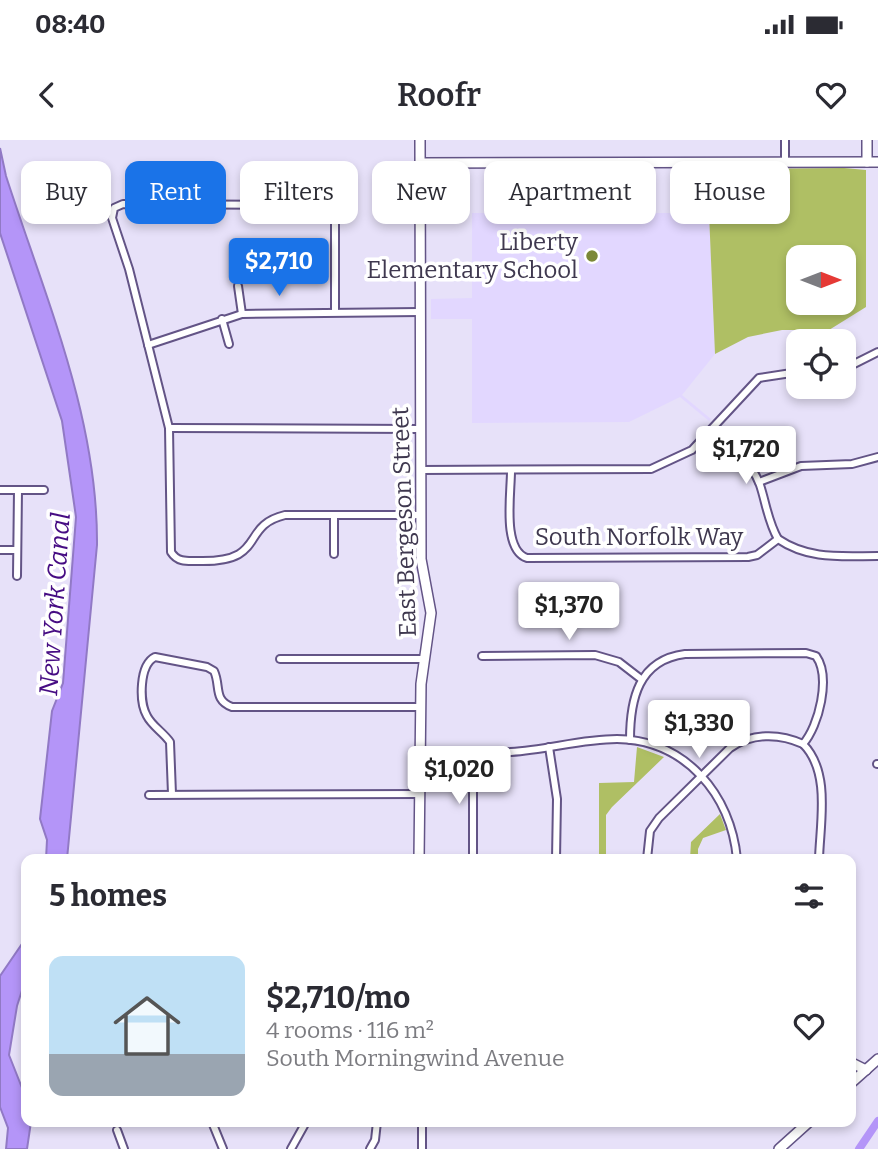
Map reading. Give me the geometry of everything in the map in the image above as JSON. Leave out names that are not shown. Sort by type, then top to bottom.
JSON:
[{"type":"street","name":"East Bergeson Street","points":[[420,161],[421,140]]},
{"type":"street","points":[[785,140],[785,161]]},
{"type":"street","points":[[867,140],[867,162]]},
{"type":"street","points":[[470,163],[670,162]]},
{"type":"street","points":[[790,162],[878,162]]},
{"type":"street","points":[[335,312],[332,207],[324,204],[123,204],[114,208],[111,218],[169,428],[169,545],[174,556],[183,561],[230,560],[245,552],[255,534],[275,517],[421,515]]},
{"type":"street","name":"East Bergeson Street","points":[[418,854],[421,707],[431,612],[421,559],[420,224]]},
{"type":"street","points":[[238,286],[242,314]]},
{"type":"street","points":[[148,345],[242,314],[420,312]]},
{"type":"street","points":[[222,319],[229,344]]},
{"type":"street","points":[[856,363],[878,352]]},
{"type":"street","points":[[421,470],[651,469],[692,450],[743,391],[760,377],[786,374]]},
{"type":"street","points":[[169,428],[419,429]]},
{"type":"street","points":[[712,429],[733,445],[759,482],[771,526],[778,539]]},
{"type":"street","points":[[759,482],[802,466],[852,464],[878,457]]},
{"type":"street","name":"South Norfolk Way","points":[[511,471],[511,541],[517,552],[527,558],[748,558],[757,555],[778,539],[795,550],[814,556],[878,556]]},
{"type":"street","points":[[0,490],[44,490]]},
{"type":"street","points":[[16,576],[18,490]]},
{"type":"street","points":[[334,516],[334,554]]},
{"type":"street","points":[[0,550],[17,551]]},
{"type":"street","points":[[630,740],[632,704],[641,679],[653,666],[676,656],[806,653],[816,656],[821,668],[821,706],[818,721],[803,744]]},
{"type":"street","points":[[482,656],[595,655],[618,662],[641,679]]},
{"type":"street","points":[[172,794],[170,741],[147,718],[142,699],[145,668],[150,660],[162,657],[207,667],[217,678],[217,695],[223,704],[232,707],[421,707]]},
{"type":"street","points":[[281,659],[425,659]]},
{"type":"street","points":[[648,854],[650,831],[659,818],[702,775],[742,740],[780,737],[803,744],[818,763],[820,854]]},
{"type":"street","points":[[420,752],[512,752],[630,740],[664,748],[686,760],[702,775],[730,818],[736,854]]},
{"type":"street","points":[[549,747],[557,799],[556,854]]},
{"type":"street","points":[[473,752],[473,854]]},
{"type":"street","points":[[149,795],[419,794]]},
{"type":"street","points":[[856,1079],[878,1059]]},
{"type":"street","points":[[856,1065],[866,1070]]},
{"type":"street","points":[[214,1127],[223,1149]]},
{"type":"street","points":[[291,1149],[303,1127]]},
{"type":"street","points":[[370,1149],[375,1140],[376,1127]]},
{"type":"street","points":[[422,1127],[422,1149]]},
{"type":"street","points":[[779,1149],[803,1127]]},
{"type":"street","points":[[117,1130],[124,1149]]},
{"type":"shaded area","points":[[0,148],[6,176],[52,312],[79,404],[95,497],[97,545],[67,854],[46,854],[47,840],[40,819],[52,711],[63,683],[76,517],[62,421],[0,233]]},
{"type":"shaded area","name":"Liberty Elementary School","points":[[472,213],[484,213],[484,224],[656,224],[656,213],[670,213],[670,224],[709,224],[715,354],[682,395],[711,419],[709,421],[680,397],[629,422],[472,423],[472,319],[431,319],[431,299],[472,298]]},
{"type":"shaded area","points":[[21,945],[21,994],[9,1055],[21,1085],[21,1127],[30,1127],[27,1149],[6,1149],[8,1128],[0,1107],[0,976]]},
{"type":"green space","points":[[790,168],[866,170],[866,307],[856,313],[856,245],[786,245],[786,315],[853,315],[831,329],[786,329],[748,337],[715,354],[709,224],[790,224]]},
{"type":"green space","points":[[637,747],[664,757],[606,815],[606,854],[599,854],[599,783],[634,782]]},
{"type":"green space","points":[[720,814],[726,830],[703,838],[698,854],[690,854],[691,842]]},
{"type":"waterway","points":[[859,1149],[878,1121]]},
{"type":"place","name":"Liberty Elementary School","points":[[592,256]]},
{"type":"water label","name":"New York Canal","points":[[55,604]]}]
